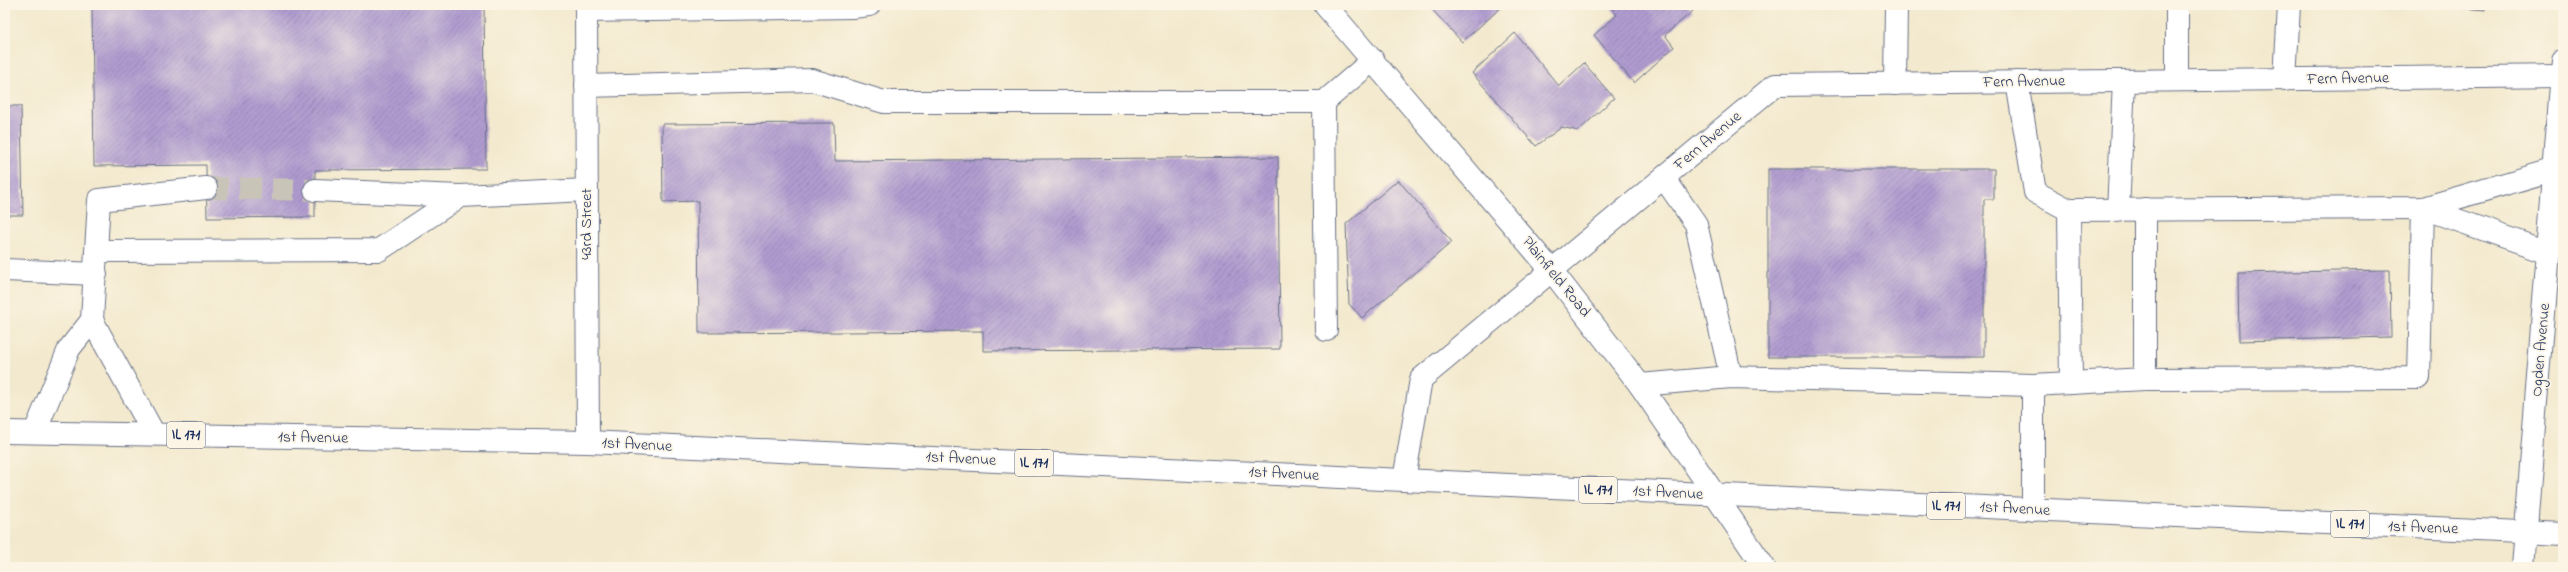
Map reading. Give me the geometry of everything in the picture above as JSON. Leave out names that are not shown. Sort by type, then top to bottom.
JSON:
[{"type":"main road","name":"Plainfield Road","points":[[1325,5],[1552,271],[1640,385],[1717,495],[1764,567]]},
{"type":"main road","points":[[1894,84],[1896,5]]},
{"type":"main road","points":[[2176,80],[2177,5]]},
{"type":"main road","points":[[2285,80],[2289,5]]},
{"type":"main road","points":[[586,8],[858,6]]},
{"type":"main road","name":"43rd Street","points":[[586,8],[588,442]]},
{"type":"main road","points":[[586,86],[812,80],[884,102],[1324,102],[1373,60]]},
{"type":"main road","name":"Fern Avenue","points":[[1404,480],[1422,379],[1775,85],[2285,80],[2563,71]]},
{"type":"main road","name":"Ogden Avenue","points":[[2523,567],[2563,71]]},
{"type":"main road","points":[[2118,211],[2124,81]]},
{"type":"main road","points":[[2017,82],[2035,192],[2069,210],[2118,211],[2423,208],[2556,169]]},
{"type":"main road","points":[[1324,102],[1326,330]]},
{"type":"main road","points":[[1664,178],[1696,224],[1731,377]]},
{"type":"main road","points":[[35,432],[69,349],[92,320],[96,274],[99,200],[206,188]]},
{"type":"main road","points":[[315,190],[460,196],[587,190]]},
{"type":"main road","points":[[97,251],[379,250],[460,196]]},
{"type":"main road","points":[[2423,208],[2548,252]]},
{"type":"main road","points":[[1640,385],[1731,377],[2033,385],[2145,379],[2419,378],[2423,208]]},
{"type":"main road","points":[[2069,210],[2071,383]]},
{"type":"main road","points":[[2145,210],[2145,379]]},
{"type":"main road","points":[[5,270],[96,274]]},
{"type":"main road","points":[[92,320],[154,434]]},
{"type":"main road","points":[[2033,385],[2033,510]]},
{"type":"main road","name":"1st Avenue","points":[[5,432],[588,442],[2563,534]]},
{"type":"building","points":[[92,5],[484,5],[486,169],[315,170],[315,217],[207,218],[206,165],[94,166]]},
{"type":"building","points":[[1428,5],[1504,5],[1462,42]]},
{"type":"building","points":[[1609,5],[1688,5],[1693,11],[1665,35],[1674,47],[1634,83],[1594,35],[1617,15]]},
{"type":"building","points":[[2432,5],[2485,5],[2485,10]]},
{"type":"building","points":[[1515,33],[1559,86],[1584,63],[1614,98],[1578,131],[1562,127],[1536,146],[1472,73]]},
{"type":"building","points":[[5,106],[21,106],[23,215],[5,215]]},
{"type":"building","points":[[834,123],[835,161],[1278,157],[1280,349],[983,351],[983,331],[699,333],[698,201],[663,202],[662,124]]},
{"type":"building","points":[[1768,169],[1994,169],[1994,199],[1984,199],[1984,357],[1768,357]]},
{"type":"building","points":[[1398,180],[1452,242],[1362,318],[1349,304],[1346,224]]},
{"type":"building","points":[[2390,270],[2391,337],[2239,341],[2238,273]]},
{"type":"tunnel","points":[[206,188],[315,190]]}]
